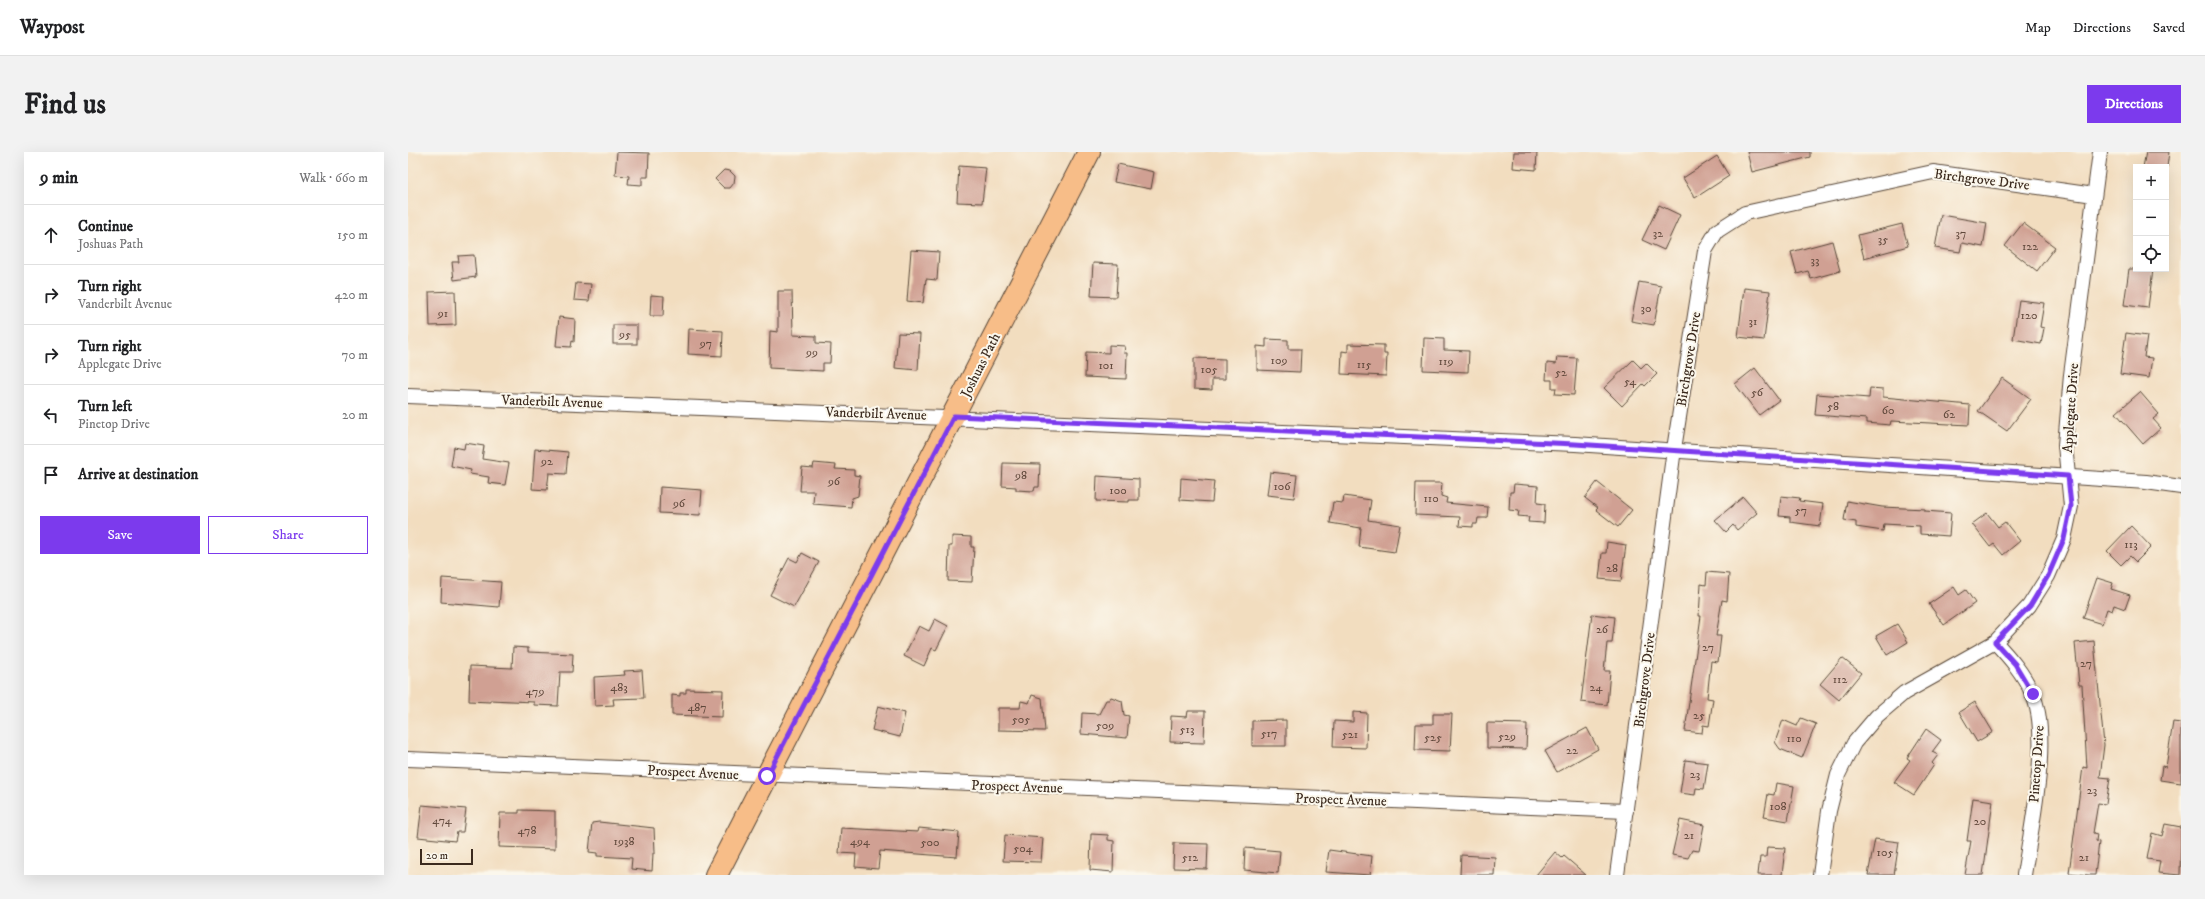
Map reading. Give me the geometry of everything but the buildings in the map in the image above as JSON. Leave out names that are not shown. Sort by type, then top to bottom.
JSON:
[{"type":"main road","name":"Joshuas Path","points":[[716,875],[1089,152]]},
{"type":"street","name":"Applegate Drive","points":[[1820,875],[1829,811],[1838,775],[1854,743],[1877,716],[1904,693],[1995,642],[2030,606],[2048,576],[2064,539],[2071,506],[2064,445],[2071,374],[2100,152]]},
{"type":"street","name":"Birchgrove Drive","points":[[1617,875],[1674,449],[1704,251],[1717,231],[1745,213],[1933,172],[2094,195]]},
{"type":"street","name":"Vanderbilt Avenue","points":[[408,396],[954,416],[1674,449],[2068,476],[2146,482],[2181,487]]},
{"type":"street","name":"Pinetop Drive","points":[[1995,642],[2015,664],[2033,694],[2041,728],[2039,766],[2024,875]]},
{"type":"street","name":"Prospect Avenue","points":[[408,760],[1626,811]]},
{"type":"route","points":[[767,776],[954,416],[1674,449],[2068,476],[2071,506],[2064,539],[2048,576],[2030,606],[1995,642],[2015,664],[2033,694]]}]
